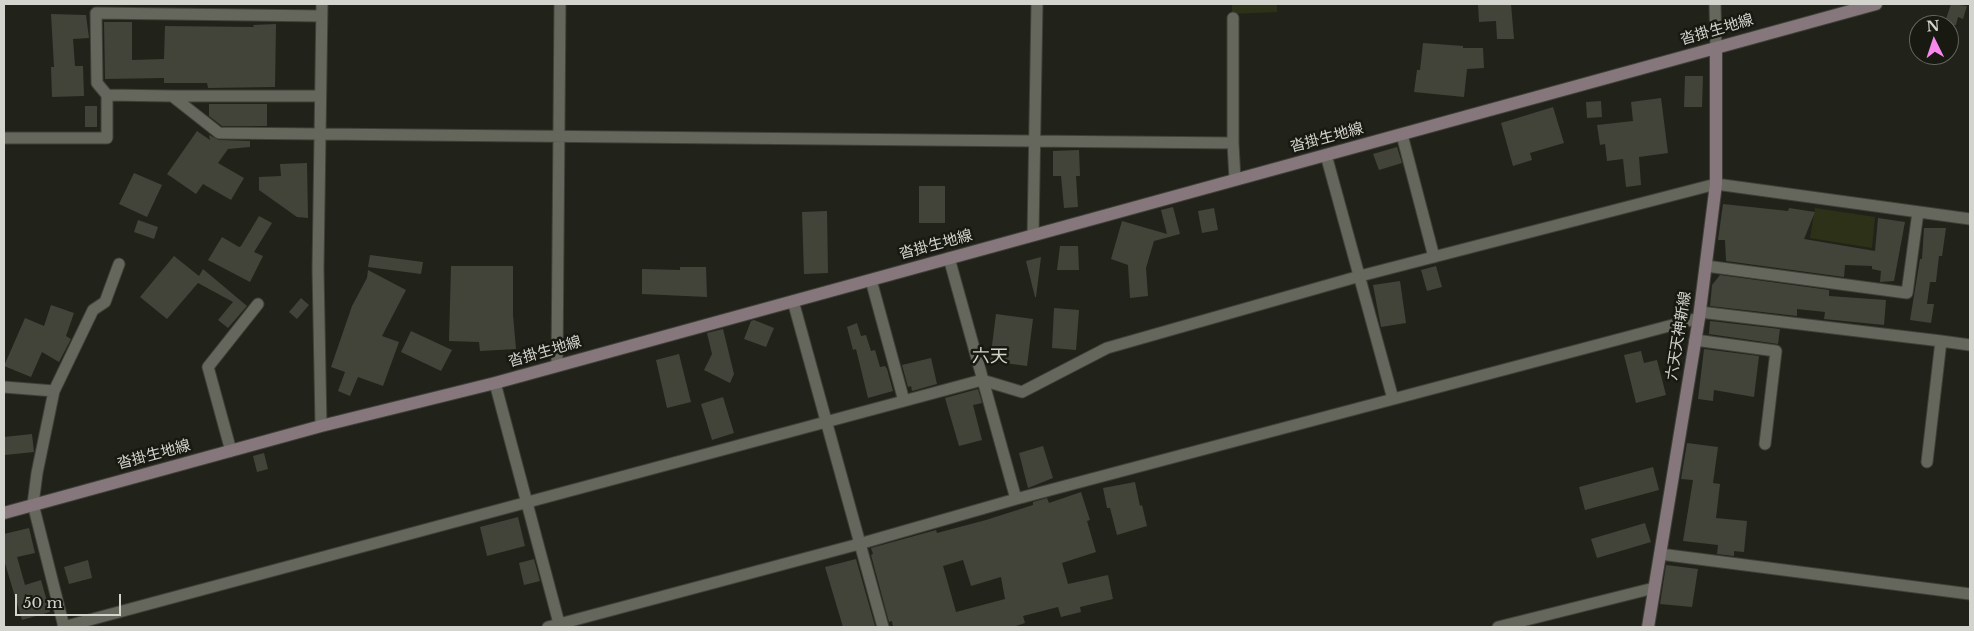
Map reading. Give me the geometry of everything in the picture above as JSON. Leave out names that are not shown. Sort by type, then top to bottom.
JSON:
[{"type":"main road","name":"沓掛生地線","points":[[4,513],[321,426],[495,383],[1876,4]]},
{"type":"main road","name":"六天天神新線","points":[[1648,627],[1700,315],[1716,184],[1716,48]]},
{"type":"street","points":[[557,365],[560,4]]},
{"type":"street","points":[[1033,235],[1037,4]]},
{"type":"street","points":[[1715,4],[1716,48]]},
{"type":"street","points":[[4,138],[107,138],[107,95],[97,83],[96,13],[322,10],[318,269],[321,426]]},
{"type":"street","points":[[1233,18],[1233,143],[1235,180]]},
{"type":"street","points":[[107,95],[320,96]]},
{"type":"street","points":[[172,96],[219,133],[1233,143]]},
{"type":"street","points":[[1402,135],[1434,257]]},
{"type":"street","points":[[1326,155],[1393,399]]},
{"type":"street","points":[[119,264],[105,302],[92,310],[54,391],[33,504],[64,627],[982,380],[1022,392],[1107,348],[1360,276],[1716,184],[1970,219]]},
{"type":"street","points":[[1706,266],[1907,293],[1918,212]]},
{"type":"street","points":[[949,258],[1016,498]]},
{"type":"street","points":[[871,280],[904,401]]},
{"type":"street","points":[[793,301],[883,627]]},
{"type":"street","points":[[231,451],[208,367],[258,304]]},
{"type":"street","points":[[548,627],[560,626],[859,544],[1016,498],[1393,399],[1700,315],[1970,345]]},
{"type":"street","points":[[1695,340],[1776,351],[1765,444]]},
{"type":"street","points":[[1927,462],[1941,341]]},
{"type":"street","points":[[495,383],[560,626]]},
{"type":"street","points":[[4,387],[54,391]]},
{"type":"street","points":[[1660,554],[1970,594]]},
{"type":"street","points":[[1498,627],[1654,588]]},
{"type":"green space","points":[[1232,4],[1277,4],[1277,12],[1232,14]]},
{"type":"green space","points":[[1815,208],[1875,217],[1872,248],[1810,238]]},
{"type":"building","points":[[1478,4],[1511,4],[1514,39],[1497,39],[1496,21],[1479,22]]},
{"type":"building","points":[[1951,4],[1967,6],[1963,19],[1959,17],[1959,15],[1947,15]]},
{"type":"building","points":[[51,14],[86,15],[89,38],[73,39],[75,66],[83,66],[84,96],[52,97],[51,67],[54,67]]},
{"type":"building","points":[[104,22],[132,22],[132,60],[164,59],[165,26],[254,27],[253,25],[276,24],[275,87],[208,88],[207,83],[164,83],[164,78],[105,79]]},
{"type":"building","points":[[1423,43],[1463,46],[1463,48],[1483,48],[1484,68],[1467,69],[1464,97],[1414,92],[1417,70],[1420,70]]},
{"type":"building","points":[[1685,76],[1703,76],[1702,107],[1684,107]]},
{"type":"building","points":[[1661,98],[1668,153],[1639,157],[1641,185],[1626,187],[1623,159],[1607,161],[1605,144],[1600,145],[1597,125],[1633,121],[1631,102]]},
{"type":"building","points":[[1601,101],[1602,117],[1587,118],[1586,102]]},
{"type":"building","points":[[209,104],[267,104],[267,126],[222,126],[209,116]]},
{"type":"building","points":[[85,106],[97,106],[97,127],[85,127]]},
{"type":"building","points":[[1553,107],[1564,143],[1530,153],[1532,160],[1513,166],[1501,123]]},
{"type":"building","points":[[197,131],[210,140],[209,135],[219,140],[250,141],[250,147],[228,149],[218,163],[244,178],[231,200],[203,184],[196,194],[167,174]]},
{"type":"building","points":[[1397,147],[1402,163],[1379,170],[1373,154]]},
{"type":"building","points":[[1079,150],[1080,176],[1076,176],[1078,207],[1064,208],[1061,176],[1053,176],[1053,151]]},
{"type":"building","points":[[307,163],[308,218],[297,217],[259,190],[259,177],[281,176],[280,164]]},
{"type":"building","points":[[134,173],[162,185],[147,217],[119,204]]},
{"type":"building","points":[[919,186],[945,186],[945,223],[919,223]]},
{"type":"building","points":[[1723,204],[1788,211],[1789,208],[1815,212],[1804,239],[1875,251],[1878,218],[1905,222],[1894,281],[1880,282],[1881,271],[1872,269],[1872,266],[1845,265],[1844,277],[1726,261],[1725,240],[1718,240]]},
{"type":"building","points":[[1173,207],[1180,234],[1154,241],[1146,268],[1148,296],[1130,298],[1128,265],[1111,259],[1122,221],[1167,234],[1161,210]]},
{"type":"building","points":[[1214,208],[1218,230],[1202,233],[1198,211]]},
{"type":"building","points":[[827,211],[828,273],[804,274],[802,212]]},
{"type":"building","points":[[259,216],[272,223],[254,252],[263,256],[250,282],[208,260],[222,237],[239,247],[241,246]]},
{"type":"building","points":[[138,220],[158,227],[154,239],[134,232]]},
{"type":"building","points":[[1924,228],[1946,228],[1942,256],[1939,256],[1936,282],[1930,282],[1927,304],[1934,304],[1931,323],[1910,320],[1920,259],[1922,259]]},
{"type":"building","points":[[1060,246],[1078,246],[1079,270],[1057,270]]},
{"type":"building","points":[[370,255],[423,262],[421,274],[368,267]]},
{"type":"building","points":[[174,256],[199,276],[203,269],[247,306],[228,328],[218,320],[233,302],[198,283],[167,319],[140,297]]},
{"type":"building","points":[[1041,257],[1036,297],[1035,297],[1026,261]]},
{"type":"building","points":[[451,266],[513,266],[513,315],[516,349],[480,351],[479,342],[449,341]]},
{"type":"building","points":[[1436,266],[1442,287],[1427,291],[1421,270]]},
{"type":"building","points":[[680,267],[706,267],[707,297],[642,294],[642,269],[680,270]]},
{"type":"building","points":[[368,270],[406,290],[382,336],[399,342],[383,386],[358,377],[350,396],[338,391],[345,372],[331,367],[352,306],[367,278]]},
{"type":"building","points":[[1720,275],[1829,290],[1829,296],[1886,300],[1884,325],[1824,319],[1825,312],[1797,309],[1797,316],[1710,306],[1712,285]]},
{"type":"building","points":[[1400,281],[1406,323],[1381,327],[1373,285]]},
{"type":"building","points":[[301,298],[309,305],[297,319],[289,312]]},
{"type":"building","points":[[51,305],[74,313],[66,336],[71,339],[59,362],[42,352],[31,377],[4,366],[25,318],[44,326]]},
{"type":"building","points":[[1054,308],[1079,310],[1076,350],[1052,348]]},
{"type":"building","points":[[996,314],[1033,319],[1027,366],[990,361]]},
{"type":"building","points":[[754,320],[774,328],[766,347],[744,339],[751,321]]},
{"type":"building","points":[[1710,321],[1780,329],[1778,344],[1709,334]]},
{"type":"building","points":[[857,323],[861,336],[866,335],[871,351],[875,350],[880,367],[885,366],[887,369],[893,391],[868,398],[856,349],[853,350],[847,327]]},
{"type":"building","points":[[723,329],[734,374],[730,383],[704,370],[712,354],[707,333]]},
{"type":"building","points":[[411,331],[452,350],[441,371],[401,352]]},
{"type":"building","points":[[1704,349],[1759,356],[1754,397],[1714,390],[1713,401],[1698,399]]},
{"type":"building","points":[[1641,351],[1644,363],[1657,360],[1666,395],[1636,403],[1624,355]]},
{"type":"building","points":[[679,354],[691,402],[667,408],[656,360]]},
{"type":"building","points":[[931,358],[937,384],[912,391],[911,386],[908,387],[902,365]]},
{"type":"building","points":[[978,389],[982,403],[973,405],[982,440],[959,446],[945,398]]},
{"type":"building","points":[[723,397],[734,433],[712,440],[701,404]]},
{"type":"building","points":[[32,434],[34,452],[5,455],[4,437]]},
{"type":"building","points":[[1687,443],[1718,447],[1713,483],[1720,484],[1716,518],[1747,521],[1744,552],[1734,551],[1734,556],[1717,554],[1718,545],[1683,541],[1693,480],[1681,479]]},
{"type":"building","points":[[1043,446],[1053,478],[1028,488],[1019,453]]},
{"type":"building","points":[[264,453],[268,469],[257,472],[253,456]]},
{"type":"building","points":[[1653,467],[1659,490],[1585,510],[1579,487]]},
{"type":"building","points":[[1135,482],[1147,526],[1117,535],[1110,508],[1107,508],[1103,488]]},
{"type":"building","points":[[1081,492],[1090,520],[1087,521],[1096,552],[1062,563],[1068,584],[1108,575],[1113,599],[1080,607],[1081,612],[1061,617],[1058,607],[1023,616],[1025,623],[1013,627],[893,627],[892,621],[889,622],[871,555],[873,554],[871,548],[936,530],[937,533],[986,520],[1033,505],[1033,502],[1047,498],[1049,503]],"holes":[[[963,560],[971,586],[1001,577],[1005,599],[956,612],[943,566]]]},
{"type":"building","points":[[518,517],[525,546],[487,556],[480,527]]},
{"type":"building","points":[[1645,523],[1651,542],[1597,558],[1591,539]]},
{"type":"building","points":[[29,528],[35,553],[17,557],[25,585],[41,580],[50,612],[22,620],[4,560],[4,534]]},
{"type":"building","points":[[534,559],[540,581],[524,585],[519,563]]},
{"type":"building","points":[[856,559],[875,626],[843,627],[825,567]]},
{"type":"building","points":[[88,560],[92,578],[69,584],[64,567]]},
{"type":"building","points":[[1666,565],[1698,569],[1692,607],[1660,604]]},
{"type":"district","name":"六天","points":[[990,357]]}]
